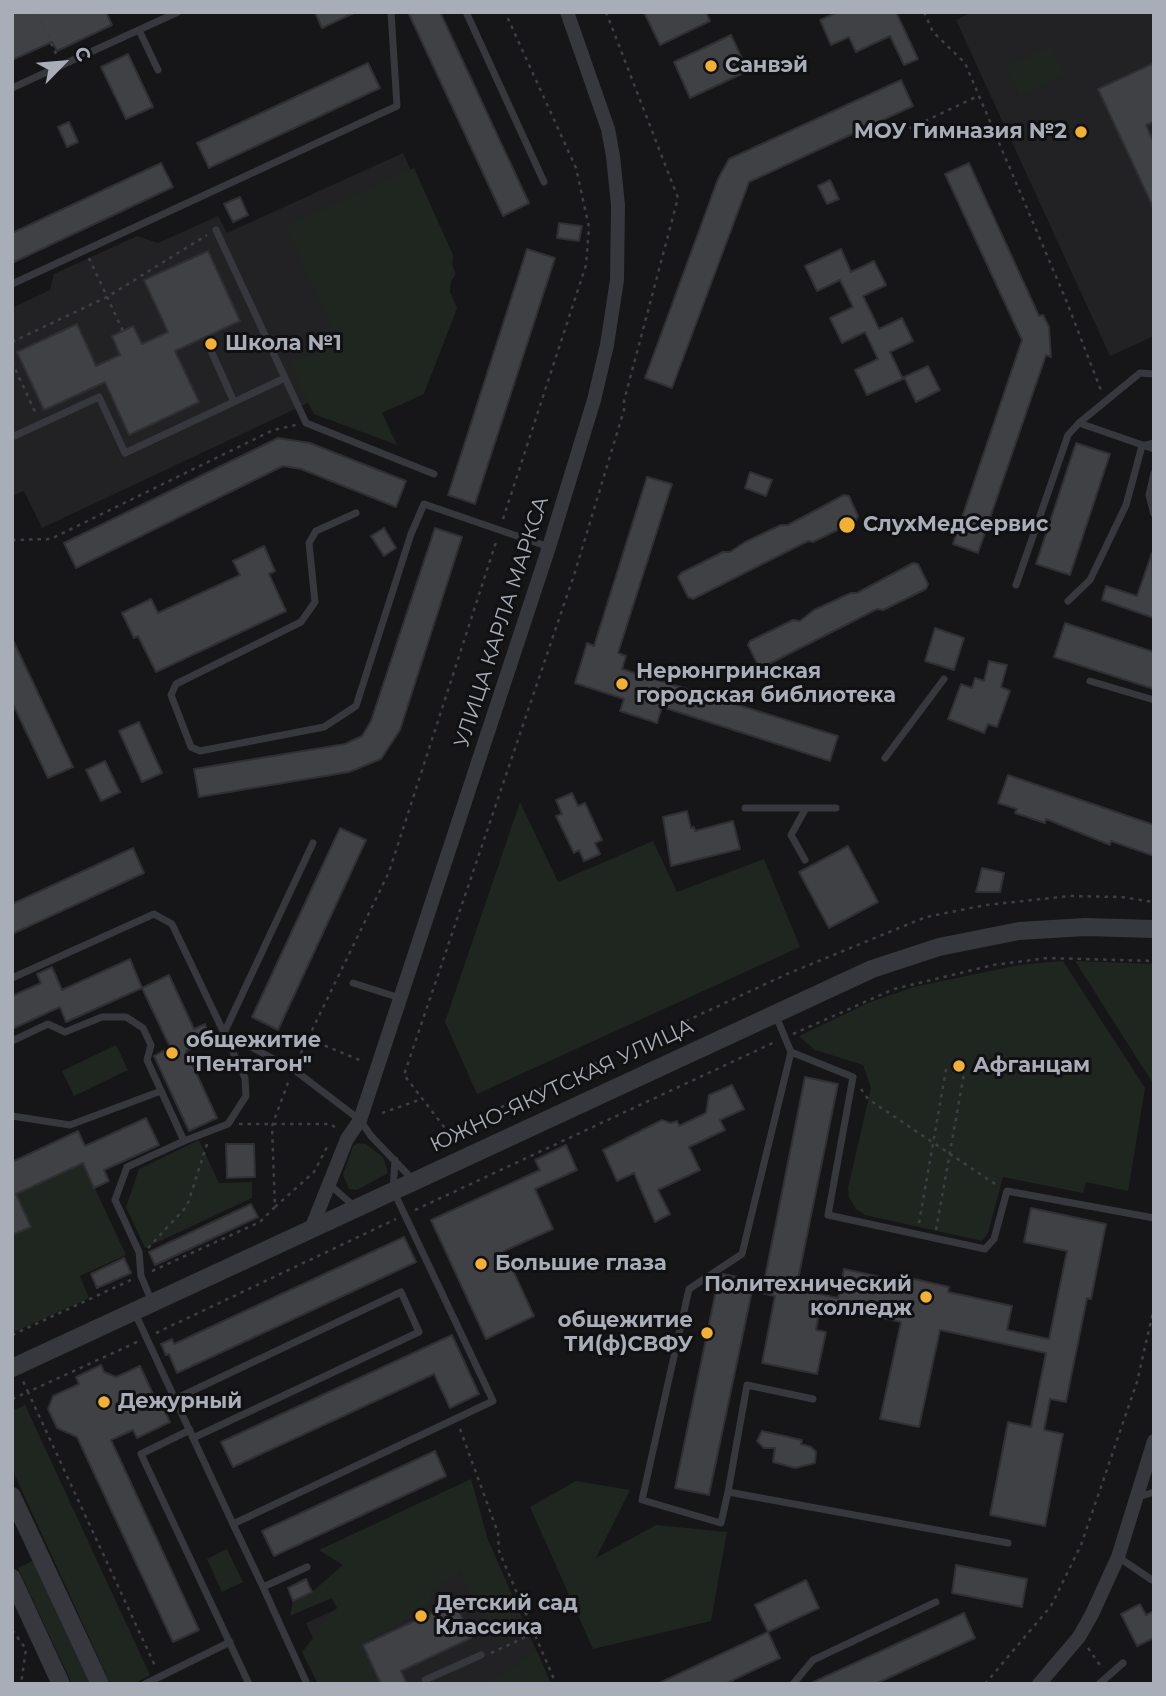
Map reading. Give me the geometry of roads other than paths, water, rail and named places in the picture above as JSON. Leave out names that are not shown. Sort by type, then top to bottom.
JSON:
[{"type":"street","name":"УЛИЦА КАРЛА МАРКСА","points":[[311,1229],[347,1139],[360,1120],[549,547],[594,400],[617,280],[618,205],[608,129],[567,12]]},
{"type":"street","name":"ЮЖНО-ЯКУТСКАЯ УЛИЦА","points":[[17,1373],[134,1311],[774,1012],[872,969],[939,947],[1019,931],[1085,927],[1154,929]]},
{"type":"street","points":[[1039,1684],[1079,1637],[1118,1557],[1139,1497],[1154,1441]]},
{"type":"street","points":[[12,1496],[100,1684]]},
{"type":"street","points":[[12,1578],[61,1684]]},
{"type":"lane","points":[[12,88],[178,12]]},
{"type":"lane","points":[[12,284],[397,106],[391,12]]},
{"type":"lane","points":[[468,13],[544,182]]},
{"type":"lane","points":[[139,30],[158,70]]},
{"type":"lane","points":[[216,230],[306,423],[434,474]]},
{"type":"lane","points":[[212,353],[234,402]]},
{"type":"lane","points":[[1016,584],[1068,435],[1140,373],[1154,374]]},
{"type":"lane","points":[[12,438],[99,397],[125,453],[285,378]]},
{"type":"lane","points":[[1079,423],[1154,449]]},
{"type":"lane","points":[[1142,446],[1154,443]]},
{"type":"lane","points":[[1068,601],[1090,580],[1110,540],[1125,505],[1142,446]]},
{"type":"lane","points":[[1154,473],[1149,495],[1154,514]]},
{"type":"lane","points":[[356,513],[316,531],[309,543],[315,603],[302,622],[176,684],[171,695],[191,747],[200,751],[324,727],[356,706],[411,534],[424,504],[549,547]]},
{"type":"lane","points":[[885,758],[944,679]]},
{"type":"lane","points":[[1090,681],[1154,700]]},
{"type":"lane","points":[[745,808],[836,808]]},
{"type":"lane","points":[[805,860],[791,835],[806,808]]},
{"type":"lane","points":[[224,1033],[313,843]]},
{"type":"lane","points":[[12,978],[154,914],[172,924],[245,1078],[246,1096],[228,1124],[127,1167],[115,1200],[139,1252],[141,1276],[153,1303]]},
{"type":"lane","points":[[353,984],[400,999]]},
{"type":"lane","points":[[774,1012],[791,1052],[742,1254],[689,1289],[642,1500],[721,1523],[747,1385],[813,1399]]},
{"type":"lane","points":[[12,1041],[48,1024],[65,1032],[102,1017],[126,1017],[143,1028],[151,1045],[147,1060],[184,1141]]},
{"type":"lane","points":[[224,1033],[293,1069],[360,1120],[414,1181]]},
{"type":"lane","points":[[791,1052],[853,1077],[828,1215],[985,1248],[994,1239],[1007,1191],[1154,1218]]},
{"type":"lane","points":[[12,1116],[70,1125],[161,1091]]},
{"type":"lane","points":[[233,1524],[493,1401],[393,1190],[395,1160]]},
{"type":"lane","points":[[330,1185],[356,1208]]},
{"type":"lane","points":[[175,1399],[401,1292],[419,1332],[192,1434],[141,1454],[249,1684]]},
{"type":"lane","points":[[134,1311],[307,1684]]},
{"type":"lane","points":[[727,1492],[1008,1544]]},
{"type":"lane","points":[[1139,1497],[1154,1492]]},
{"type":"lane","points":[[1118,1557],[1152,1580]]},
{"type":"lane","points":[[263,1587],[307,1567]]},
{"type":"lane","points":[[793,1684],[813,1660],[936,1602]]},
{"type":"lane","points":[[145,1684],[230,1642]]},
{"type":"lane","points":[[426,1684],[425,1680],[481,1655]]},
{"type":"lane","points":[[1099,1684],[1124,1664]]},
{"type":"place","name":"Санвэй","points":[[711,66]]},
{"type":"place","name":"МОУ Гимназия №2","points":[[1081,132]]},
{"type":"place","name":"Школа №1","points":[[211,344]]},
{"type":"place","name":"СлухМедСервис","points":[[847,525]]},
{"type":"place","name":"Нерюнгринская городская библиотека","points":[[622,684]]},
{"type":"place","name":"общежитие \"Пентагон\"","points":[[172,1053]]},
{"type":"place","name":"Афганцам","points":[[959,1066]]},
{"type":"place","name":"Большие глаза","points":[[481,1264]]},
{"type":"place","name":"Политехнический колледж","points":[[926,1297]]},
{"type":"place","name":"общежитие ТИ(ф)СВФУ","points":[[707,1333]]},
{"type":"place","name":"Дежурный","points":[[104,1402]]},
{"type":"place","name":"Детский сад Классика","points":[[421,1616]]}]
